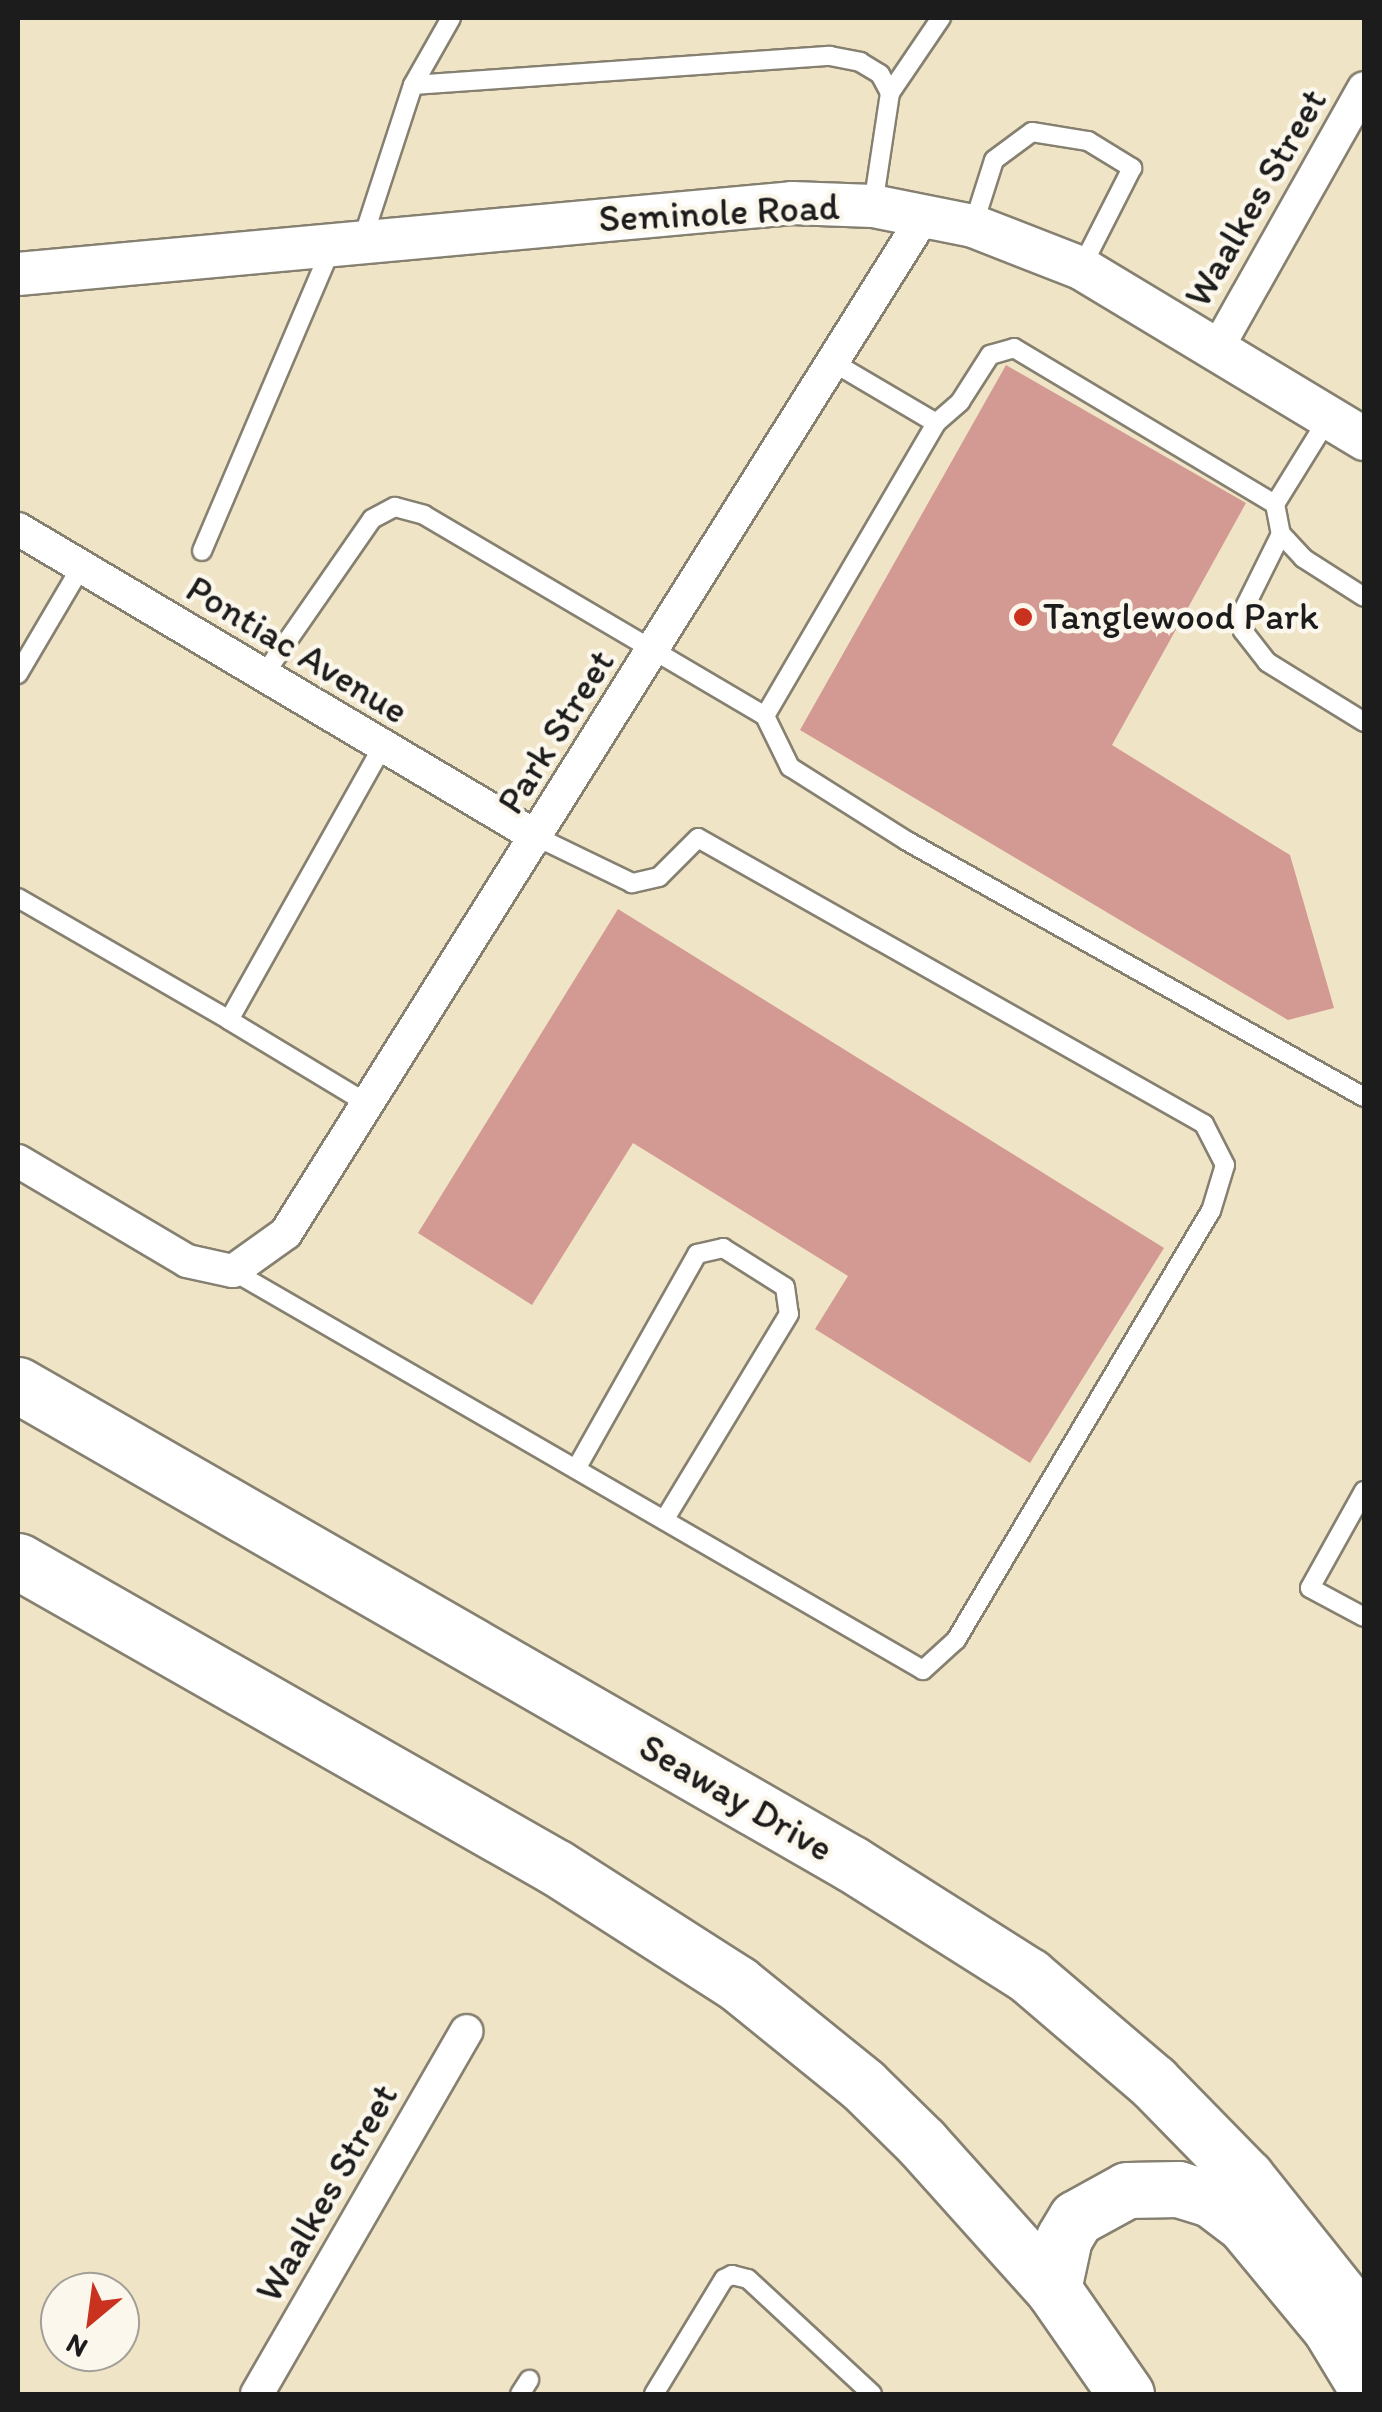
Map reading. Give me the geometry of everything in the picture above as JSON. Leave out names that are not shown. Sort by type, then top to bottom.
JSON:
[{"type":"highway","name":"Seaway Drive","points":[[18,1385],[800,1834],[1029,1976],[1140,2070],[1246,2177],[1364,2325]]},
{"type":"highway","points":[[18,1561],[557,1868],[737,1983],[863,2085],[1054,2289],[1126,2394]]},
{"type":"highway","points":[[1054,2289],[1064,2238],[1076,2218],[1127,2190],[1178,2188],[1211,2198],[1244,2224],[1330,2328],[1364,2384]]},
{"type":"street","name":"Waalkes Street","points":[[1218,347],[1364,88]]},
{"type":"street","name":"Seminole Road","points":[[22,282],[347,242],[792,203],[873,206],[973,226],[1081,268],[1218,347],[1364,439]]},
{"type":"street","name":"Park Street","points":[[233,1271],[286,1234],[836,364],[924,216]]},
{"type":"street","name":"Pontiac Avenue","points":[[18,529],[537,836]]},
{"type":"street","points":[[18,1161],[187,1261],[233,1271]]},
{"type":"street","name":"Waalkes Street","points":[[256,2394],[467,2030]]},
{"type":"lane","points":[[202,551],[347,242],[413,85],[451,18]]},
{"type":"lane","points":[[873,206],[890,93],[941,18]]},
{"type":"lane","points":[[413,85],[830,56],[860,62],[880,74],[890,93]]},
{"type":"lane","points":[[973,226],[994,160],[1032,132],[1088,141],[1132,168],[1081,268]]},
{"type":"lane","points":[[765,716],[936,424],[960,402],[990,354],[1014,348],[1274,504]]},
{"type":"lane","points":[[836,364],[936,424]]},
{"type":"lane","points":[[1329,417],[1274,504],[1280,534],[1303,558],[1364,597]]},
{"type":"lane","points":[[263,676],[349,547],[381,513],[395,507],[424,515],[602,615],[654,653],[765,716],[790,767],[924,851],[1364,1097]]},
{"type":"lane","points":[[1280,534],[1243,612],[1243,631],[1267,662],[1364,722]]},
{"type":"lane","points":[[18,674],[81,567]]},
{"type":"lane","points":[[229,1020],[382,747]]},
{"type":"lane","points":[[233,1271],[924,1670],[956,1640],[1211,1212],[1225,1165],[1204,1124],[698,838],[660,877],[632,883],[537,836]]},
{"type":"lane","points":[[18,898],[368,1104]]},
{"type":"lane","points":[[576,1469],[696,1254],[722,1248],[785,1288],[789,1314],[664,1520]]},
{"type":"lane","points":[[1364,1491],[1310,1588],[1364,1617]]},
{"type":"lane","points":[[654,2394],[732,2276],[748,2280],[872,2394]]},
{"type":"building","name":"Tanglewood Park","points":[[1006,365],[1246,503],[1112,745],[1290,855],[1334,1008],[1288,1020],[800,730]]},
{"type":"building","points":[[618,909],[1164,1248],[1030,1463],[815,1329],[848,1276],[633,1143],[532,1305],[418,1233]]},
{"type":"place","name":"Tanglewood Park","points":[[1023,617]]}]
